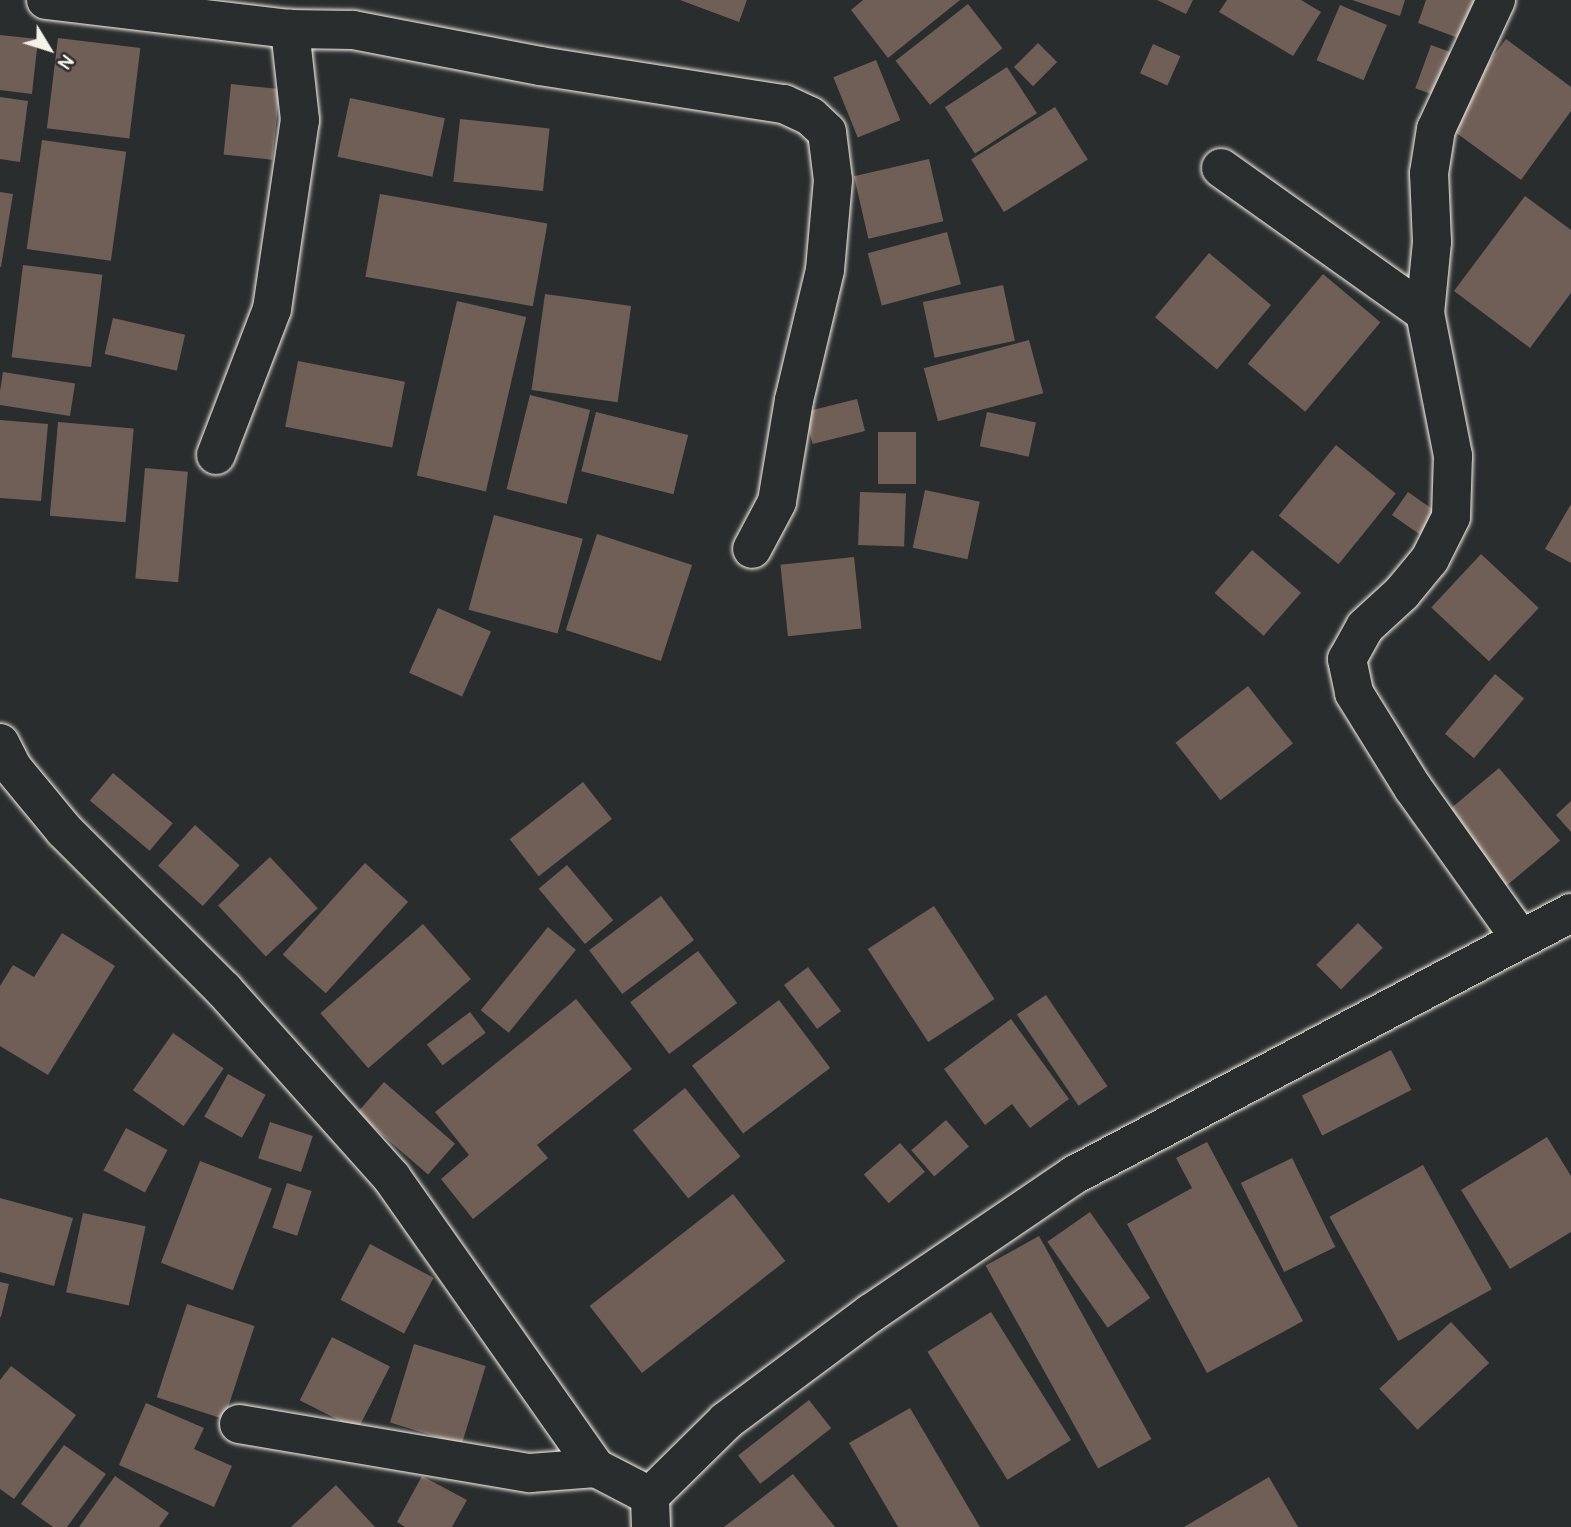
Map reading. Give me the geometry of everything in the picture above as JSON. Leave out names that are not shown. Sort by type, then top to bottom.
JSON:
[{"type":"street","points":[[46,0],[290,29],[353,30],[540,66],[784,104],[810,116],[827,132],[833,180],[825,270],[794,400],[777,502],[752,549]]},
{"type":"street","points":[[1496,0],[1436,130],[1429,173],[1432,242],[1424,313],[1453,456],[1451,517],[1430,559],[1402,593],[1365,626],[1347,659],[1360,703],[1413,789],[1520,938]]},
{"type":"street","points":[[216,455],[272,309],[300,120],[290,29]]},
{"type":"street","points":[[1221,168],[1424,313]]},
{"type":"street","points":[[0,743],[12,767],[64,830],[224,990],[392,1178],[596,1468],[650,1512],[726,1421],[871,1314],[1074,1175],[1571,913]]},
{"type":"street","points":[[239,1424],[530,1473],[596,1468]]},
{"type":"building","points":[[680,0],[747,0],[739,22]]},
{"type":"building","points":[[863,0],[960,0],[888,58],[851,10]]},
{"type":"building","points":[[1157,0],[1193,0],[1186,14]]},
{"type":"building","points":[[1227,0],[1301,0],[1321,12],[1293,56],[1219,12]]},
{"type":"building","points":[[1352,0],[1405,0],[1400,16]]},
{"type":"building","points":[[1426,0],[1484,0],[1469,42],[1418,23]]},
{"type":"building","points":[[968,4],[1002,48],[930,105],[896,61]]},
{"type":"building","points":[[1340,5],[1387,25],[1364,80],[1317,60]]},
{"type":"building","points":[[0,35],[38,39],[32,94],[0,90]]},
{"type":"building","points":[[58,38],[140,48],[129,138],[47,128]]},
{"type":"building","points":[[1506,39],[1571,87],[1571,111],[1521,180],[1444,124]]},
{"type":"building","points":[[1038,43],[1057,62],[1033,86],[1014,67]]},
{"type":"building","points":[[1153,44],[1180,56],[1167,85],[1140,73]]},
{"type":"building","points":[[1431,45],[1461,56],[1445,99],[1415,88]]},
{"type":"building","points":[[876,60],[900,120],[858,137],[833,77]]},
{"type":"building","points":[[1007,67],[1037,113],[975,153],[945,107]]},
{"type":"building","points":[[231,84],[280,89],[272,160],[224,155]]},
{"type":"building","points":[[0,97],[28,101],[20,162],[0,159]]},
{"type":"building","points":[[350,98],[445,118],[432,177],[338,157]]},
{"type":"building","points":[[1055,107],[1088,160],[1004,212],[971,159]]},
{"type":"building","points":[[460,119],[550,128],[543,191],[453,182]]},
{"type":"building","points":[[42,140],[126,152],[111,261],[27,249]]},
{"type":"building","points":[[929,159],[943,221],[868,239],[854,176]]},
{"type":"building","points":[[0,192],[13,194],[1,267],[0,267]]},
{"type":"building","points":[[380,194],[547,224],[533,306],[365,277]]},
{"type":"building","points":[[1525,196],[1571,230],[1571,293],[1530,348],[1454,291]]},
{"type":"building","points":[[947,232],[961,284],[882,305],[868,253]]},
{"type":"building","points":[[1209,253],[1271,305],[1217,369],[1155,317]]},
{"type":"building","points":[[23,265],[102,275],[91,367],[12,357]]},
{"type":"building","points":[[1323,274],[1380,322],[1305,412],[1248,364]]},
{"type":"building","points":[[1003,285],[1015,341],[935,358],[923,302]]},
{"type":"building","points":[[545,294],[631,306],[618,402],[532,390]]},
{"type":"building","points":[[457,301],[526,317],[486,491],[417,475]]},
{"type":"building","points":[[113,318],[185,335],[177,371],[105,354]]},
{"type":"building","points":[[1029,340],[1043,393],[938,421],[924,368]]},
{"type":"building","points":[[298,361],[405,382],[392,448],[285,427]]},
{"type":"building","points":[[3,372],[75,383],[70,416],[0,405]]},
{"type":"building","points":[[530,395],[590,410],[567,504],[507,489]]},
{"type":"building","points":[[857,399],[865,431],[813,444],[805,412]]},
{"type":"building","points":[[596,412],[688,435],[673,494],[581,471]]},
{"type":"building","points":[[987,412],[1036,422],[1029,457],[980,446]]},
{"type":"building","points":[[0,420],[48,424],[41,501],[0,498]]},
{"type":"building","points":[[58,422],[134,429],[126,522],[50,516]]},
{"type":"building","points":[[878,432],[916,432],[916,484],[878,484]]},
{"type":"building","points":[[1336,445],[1396,493],[1339,564],[1279,516]]},
{"type":"building","points":[[145,468],[188,472],[178,582],[135,579]]},
{"type":"building","points":[[925,490],[980,502],[968,559],[913,548]]},
{"type":"building","points":[[860,492],[906,494],[904,547],[858,545]]},
{"type":"building","points":[[1408,492],[1437,512],[1421,535],[1392,515]]},
{"type":"building","points":[[1571,504],[1571,563],[1545,549]]},
{"type":"building","points":[[494,515],[583,539],[558,633],[469,610]]},
{"type":"building","points":[[597,534],[692,565],[661,661],[566,630]]},
{"type":"building","points":[[1252,550],[1301,593],[1264,636],[1215,593]]},
{"type":"building","points":[[1481,554],[1539,608],[1489,661],[1431,607]]},
{"type":"building","points":[[854,557],[862,629],[788,636],[780,565]]},
{"type":"building","points":[[438,608],[491,632],[462,696],[409,673]]},
{"type":"building","points":[[1495,674],[1524,698],[1474,758],[1445,734]]},
{"type":"building","points":[[1248,686],[1293,744],[1220,800],[1176,743]]},
{"type":"building","points":[[1499,768],[1560,841],[1501,890],[1440,817]]},
{"type":"building","points":[[113,773],[173,823],[150,851],[90,801]]},
{"type":"building","points":[[583,782],[612,819],[539,876],[510,839]]},
{"type":"building","points":[[1571,801],[1571,832],[1556,815]]},
{"type":"building","points":[[195,825],[240,865],[203,906],[158,866]]},
{"type":"building","points":[[270,857],[318,908],[266,957],[218,905]]},
{"type":"building","points":[[365,863],[408,902],[326,993],[283,954]]},
{"type":"building","points":[[567,865],[613,920],[585,944],[539,889]]},
{"type":"building","points":[[661,896],[694,940],[622,994],[589,950]]},
{"type":"building","points":[[934,906],[994,999],[928,1042],[868,949]]},
{"type":"building","points":[[1358,923],[1383,948],[1341,989],[1316,965]]},
{"type":"building","points":[[423,924],[471,979],[368,1068],[320,1013]]},
{"type":"building","points":[[548,927],[576,950],[509,1033],[481,1010]]},
{"type":"building","points":[[62,933],[115,966],[48,1075],[0,1046],[0,986],[13,965],[34,977]]},
{"type":"building","points":[[698,951],[737,1003],[669,1054],[630,1002]]},
{"type":"building","points":[[808,967],[841,1011],[817,1029],[784,985]]},
{"type":"building","points":[[1046,995],[1108,1086],[1078,1106],[1017,1015]]},
{"type":"building","points":[[576,999],[632,1069],[537,1145],[548,1158],[473,1219],[441,1179],[469,1155],[435,1112]]},
{"type":"building","points":[[779,1000],[830,1068],[743,1133],[692,1066]]},
{"type":"building","points":[[470,1012],[486,1033],[443,1065],[427,1044]]},
{"type":"building","points":[[1011,1019],[1069,1099],[1030,1128],[1012,1104],[985,1125],[944,1069]]},
{"type":"building","points":[[173,1033],[224,1069],[184,1126],[133,1090]]},
{"type":"building","points":[[1391,1050],[1411,1090],[1322,1135],[1302,1095]]},
{"type":"building","points":[[228,1074],[266,1095],[242,1138],[204,1117]]},
{"type":"building","points":[[384,1082],[455,1144],[428,1175],[357,1113]]},
{"type":"building","points":[[685,1088],[740,1156],[688,1199],[633,1130]]},
{"type":"building","points":[[946,1120],[969,1146],[934,1177],[911,1150]]},
{"type":"building","points":[[270,1122],[313,1136],[301,1172],[258,1158]]},
{"type":"building","points":[[126,1128],[167,1150],[145,1192],[103,1170]]},
{"type":"building","points":[[1547,1137],[1571,1176],[1571,1232],[1510,1269],[1461,1190]]},
{"type":"building","points":[[1207,1142],[1303,1321],[1207,1373],[1127,1224],[1192,1188],[1176,1158]]},
{"type":"building","points":[[900,1143],[925,1172],[889,1203],[864,1174]]},
{"type":"building","points":[[1292,1158],[1335,1247],[1284,1272],[1241,1183]]},
{"type":"building","points":[[200,1161],[272,1189],[233,1290],[161,1263]]},
{"type":"building","points":[[1423,1165],[1492,1289],[1398,1341],[1329,1217]]},
{"type":"building","points":[[287,1183],[312,1191],[297,1236],[272,1228]]},
{"type":"building","points":[[733,1194],[785,1261],[642,1373],[590,1306]]},
{"type":"building","points":[[0,1198],[73,1218],[54,1286],[0,1272]]},
{"type":"building","points":[[1090,1212],[1150,1298],[1108,1328],[1047,1242]]},
{"type":"building","points":[[83,1213],[146,1226],[129,1306],[66,1292]]},
{"type":"building","points":[[1039,1236],[1151,1439],[1098,1468],[986,1266]]},
{"type":"building","points":[[370,1244],[434,1278],[404,1333],[340,1300]]},
{"type":"building","points":[[0,1282],[9,1284],[1,1317],[0,1317]]},
{"type":"building","points":[[187,1304],[255,1326],[224,1419],[157,1397]]},
{"type":"building","points":[[991,1312],[1071,1440],[1007,1480],[927,1352]]},
{"type":"building","points":[[1451,1322],[1489,1363],[1418,1430],[1379,1389]]},
{"type":"building","points":[[332,1337],[390,1367],[358,1430],[300,1400]]},
{"type":"building","points":[[414,1344],[486,1366],[462,1444],[390,1422]]},
{"type":"building","points":[[11,1366],[76,1415],[14,1499],[0,1489],[0,1380]]},
{"type":"building","points":[[809,1400],[831,1428],[760,1484],[738,1455]]},
{"type":"building","points":[[146,1403],[204,1428],[194,1449],[232,1466],[214,1507],[119,1465]]},
{"type":"building","points":[[910,1408],[980,1527],[898,1527],[849,1443]]},
{"type":"building","points":[[64,1445],[106,1474],[67,1527],[53,1527],[21,1504]]},
{"type":"building","points":[[793,1474],[835,1527],[724,1527]]},
{"type":"building","points":[[115,1476],[169,1513],[159,1527],[79,1527]]},
{"type":"building","points":[[422,1476],[467,1500],[452,1527],[405,1527],[397,1522]]},
{"type":"building","points":[[1269,1477],[1298,1527],[1184,1527]]},
{"type":"building","points":[[336,1485],[375,1527],[291,1527]]}]
